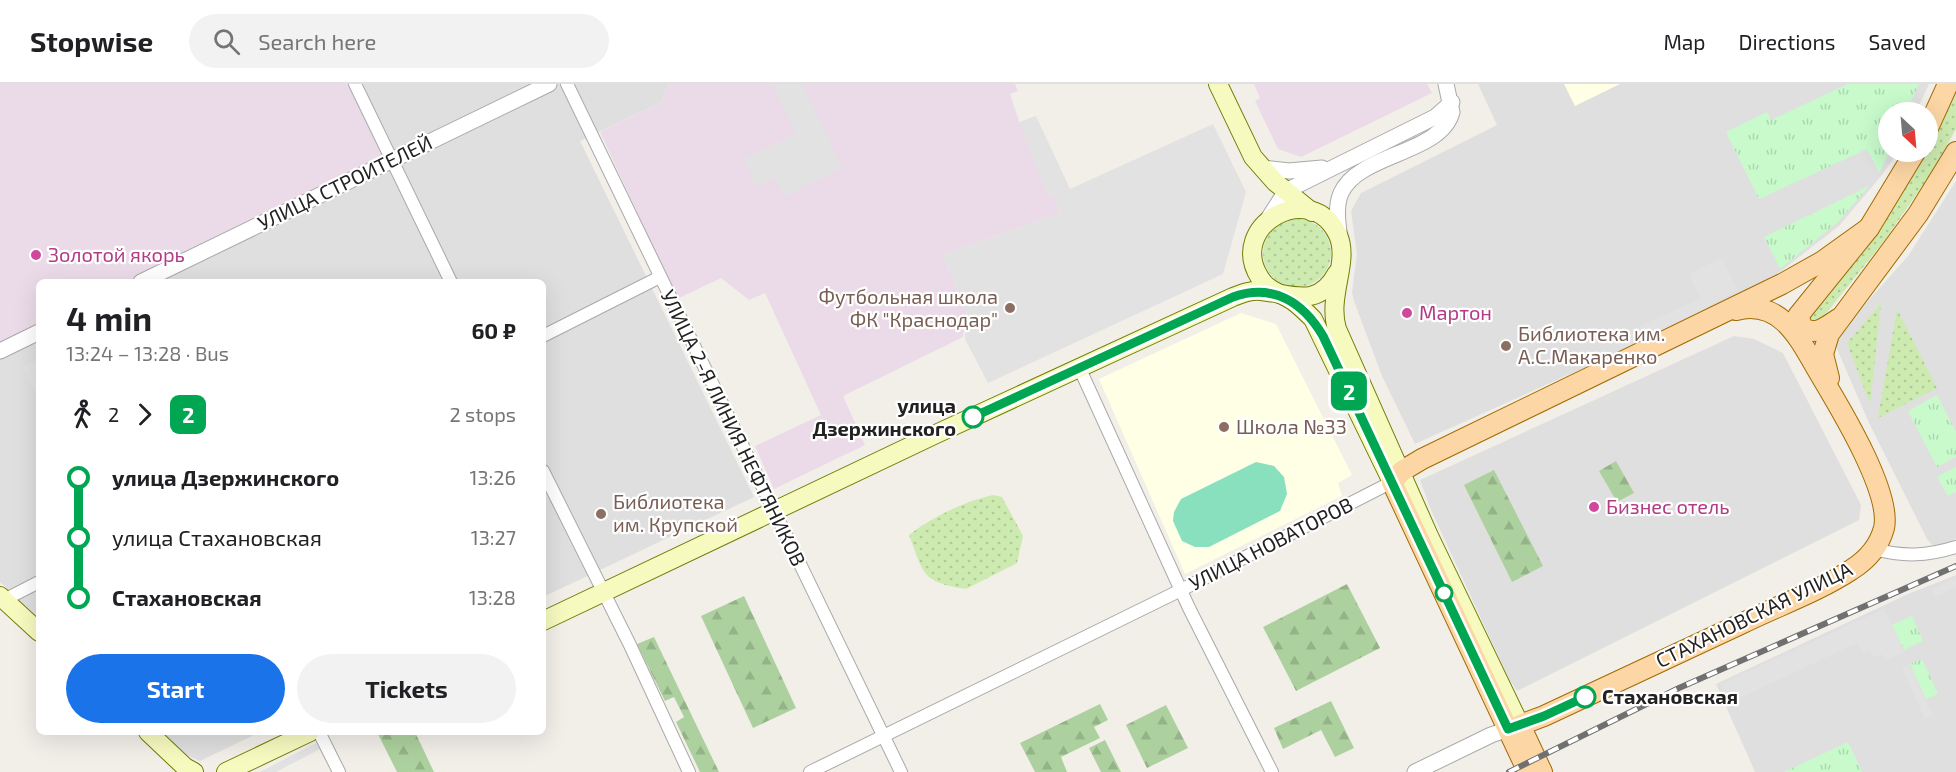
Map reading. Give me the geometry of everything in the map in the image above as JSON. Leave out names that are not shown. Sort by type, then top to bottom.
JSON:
[{"type":"main road","points":[[1218,84],[1253,157],[1286,191],[1330,224],[1340,242],[1333,308],[1337,329],[1397,477]]},
{"type":"main road","points":[[1938,106],[1948,84]]},
{"type":"main road","points":[[1839,406],[1823,354],[1829,334],[1918,214],[1956,152]]},
{"type":"main road","points":[[1838,319],[1819,331],[1811,332],[1803,328],[1798,316],[1869,228],[1909,162]]},
{"type":"main road","points":[[1312,212],[1286,211],[1266,222],[1254,243],[1254,265],[1264,284],[1313,319],[1323,336],[1397,477],[1514,727],[1542,772]]},
{"type":"main road","name":"УЛИЦА НОВАТОРОВ","points":[[1397,477],[1514,413],[1728,312],[1823,261],[1869,228]]},
{"type":"main road","points":[[546,620],[1079,367],[1233,297],[1253,291],[1300,298],[1317,294],[1330,283],[1339,268]]},
{"type":"main road","name":"СТАХАНОВСКАЯ УЛИЦА","points":[[1514,727],[1544,716],[1820,587],[1850,571],[1874,549],[1884,527],[1883,500],[1839,406],[1792,327],[1773,313],[1755,309],[1728,312]]},
{"type":"main road","points":[[2,598],[36,629]]},
{"type":"main road","points":[[1514,727],[1528,772]]},
{"type":"main road","points":[[151,735],[185,767],[194,772]]},
{"type":"main road","points":[[226,772],[304,735]]},
{"type":"street","points":[[354,84],[450,279]]},
{"type":"street","name":"УЛИЦА СТРОИТЕЛЕЙ","points":[[147,279],[549,84]]},
{"type":"street","name":"УЛИЦА 2-Я ЛИНИЯ НЕФТЯНИКОВ","points":[[567,84],[901,772]]},
{"type":"street","points":[[1340,242],[1338,202],[1346,184],[1364,171],[1444,128],[1450,119],[1452,102],[1446,84]]},
{"type":"street","points":[[1266,222],[1286,191],[1435,117],[1452,102]]},
{"type":"street","points":[[1262,168],[1290,171],[1336,165]]},
{"type":"street","points":[[546,334],[660,277]]},
{"type":"street","points":[[0,351],[36,333]]},
{"type":"street","points":[[1079,367],[1182,590],[1272,772]]},
{"type":"street","points":[[546,477],[690,772]]},
{"type":"street","name":"УЛИЦА НОВАТОРОВ","points":[[810,772],[1182,590],[1397,477]]},
{"type":"street","points":[[1874,549],[1910,556],[1931,554],[1956,547]]},
{"type":"street","points":[[2,598],[36,583]]},
{"type":"street","name":"СТАХАНОВСКАЯ УЛИЦА","points":[[1415,772],[1514,727]]},
{"type":"street","points":[[320,735],[339,772]]},
{"type":"shaded area","points":[[0,84],[360,84],[398,163],[159,279],[36,279],[36,338],[0,356]]},
{"type":"shaded area","points":[[360,84],[668,84],[662,102],[580,141],[754,497],[546,596],[546,279],[156,279]]},
{"type":"shaded area","points":[[668,84],[1015,84],[1018,91],[1010,94],[1019,121],[1048,196],[1055,195],[1060,213],[942,255],[967,309],[963,337],[843,396],[865,445],[774,489],[755,446],[821,415],[765,293],[749,300],[721,278],[677,299],[600,132],[662,102]]},
{"type":"shaded area","points":[[772,84],[802,84],[842,168],[784,196],[775,178],[757,187],[744,159],[796,134]]},
{"type":"shaded area","points":[[1254,84],[1427,84],[1432,93],[1301,157],[1278,149],[1255,101],[1260,98]]},
{"type":"shaded area","points":[[1478,84],[1929,84],[1921,102],[1878,102],[1878,162],[1891,162],[1839,226],[1777,274],[1706,310],[1620,336],[1621,351],[1415,444],[1382,376],[1354,301],[1352,292],[1357,254],[1351,211],[1361,193],[1497,125]]},
{"type":"shaded area","points":[[1564,84],[1620,84],[1575,106]]},
{"type":"shaded area","points":[[1036,116],[1070,189],[1213,124],[1246,192],[1223,274],[988,383],[965,339],[967,309],[942,255],[1060,213],[1055,195],[1048,197],[1019,122]]},
{"type":"shaded area","points":[[1956,181],[1956,539],[1935,548],[1927,539],[1869,423],[1835,344],[1845,327],[1908,256]]},
{"type":"shaded area","points":[[1722,258],[1738,291],[1706,307],[1712,320],[1630,358],[1621,351],[1620,336],[1700,298],[1689,274]]},
{"type":"shaded area","name":"Школа №33","points":[[1241,313],[1276,324],[1352,475],[1338,483],[1342,496],[1185,574],[1099,379]]},
{"type":"shaded area","points":[[1734,336],[1754,339],[1783,353],[1861,505],[1859,520],[1517,691],[1508,677],[1431,510],[1420,480]]},
{"type":"shaded area","points":[[36,338],[36,615],[0,582],[0,356]]},
{"type":"shaded area","points":[[36,360],[36,394],[23,367]]},
{"type":"shaded area","points":[[1956,575],[1956,772],[1755,772],[1716,684],[1908,594]]},
{"type":"shaded area","points":[[1956,578],[1956,587],[1935,597],[1932,589]]},
{"type":"shaded area","points":[[1884,609],[1904,652],[1886,661],[1882,654],[1873,658],[1870,651],[1863,654],[1857,643],[1729,703],[1720,684]]},
{"type":"shaded area","points":[[1909,664],[1933,715],[1925,719],[1902,668]]},
{"type":"shaded area","points":[[165,735],[254,735],[200,761],[187,755]]},
{"type":"shaded area","points":[[316,743],[320,749],[276,772],[260,772]]},
{"type":"green space","points":[[1848,84],[1919,84],[1911,102],[1878,102],[1878,162],[1884,162],[1879,173],[1867,149],[1759,199],[1726,132],[1767,112],[1771,120]]},
{"type":"green space","points":[[1956,89],[1956,129],[1938,161],[1938,128]]},
{"type":"green space","points":[[1919,162],[1938,162],[1884,241],[1817,325],[1803,318],[1868,237]]},
{"type":"green space","points":[[1869,186],[1838,222],[1780,269],[1764,237]]},
{"type":"green space","points":[[1290,219],[1304,219],[1316,224],[1326,234],[1331,253],[1326,272],[1316,282],[1304,287],[1290,287],[1278,282],[1268,272],[1263,260],[1263,246],[1268,234],[1278,224]]},
{"type":"green space","points":[[1881,303],[1870,404],[1847,343]]},
{"type":"green space","points":[[1897,309],[1937,388],[1878,418]]},
{"type":"green space","points":[[1937,395],[1956,432],[1956,457],[1937,467],[1908,411]]},
{"type":"green space","points":[[1616,461],[1634,493],[1617,502],[1599,471]]},
{"type":"green space","points":[[1256,462],[1274,466],[1284,477],[1287,494],[1280,511],[1209,547],[1195,547],[1182,541],[1173,521],[1174,512],[1181,499]]},
{"type":"green space","points":[[1956,467],[1956,492],[1948,496],[1937,477]]},
{"type":"green space","points":[[1494,470],[1543,566],[1512,582],[1464,485]]},
{"type":"green space","points":[[993,495],[1002,497],[1023,536],[1017,563],[966,589],[932,579],[921,567],[909,535],[949,511],[971,501]]},
{"type":"green space","points":[[1347,584],[1380,648],[1296,691],[1263,627]]},
{"type":"green space","points":[[744,596],[796,708],[753,728],[701,616]]},
{"type":"green space","points":[[1912,616],[1923,641],[1904,650],[1892,625]]},
{"type":"green space","points":[[654,637],[719,772],[700,772],[676,722],[684,717],[674,697],[665,701],[637,644]]},
{"type":"green space","points":[[1922,659],[1938,694],[1926,699],[1910,664]]},
{"type":"green space","points":[[1331,701],[1354,748],[1335,757],[1321,730],[1283,749],[1274,728]]},
{"type":"green space","points":[[1100,704],[1108,720],[1094,727],[1100,738],[1061,757],[1067,772],[1035,772],[1020,743]]},
{"type":"green space","points":[[1166,705],[1188,748],[1147,768],[1126,725]]},
{"type":"green space","points":[[378,735],[416,735],[434,772],[397,772]]},
{"type":"green space","points":[[1105,740],[1121,772],[1101,772],[1089,748]]},
{"type":"green space","points":[[1848,742],[1862,772],[1784,772]]},
{"type":"railway","points":[[1509,772],[1679,688],[1956,566]]},
{"type":"bus line","name":"2","points":[[973,417],[1233,297],[1253,291],[1284,296],[1295,302],[1313,319],[1323,336],[1508,729],[1544,716],[1585,697]]},
{"type":"place","name":"Золотой якорь","points":[[36,255]]},
{"type":"place","name":"Футбольная школа ФК \"Краснодар\"","points":[[1010,308]]},
{"type":"place","name":"Мартон","points":[[1407,313]]},
{"type":"place","name":"Библиотека им. А.С.Макаренко","points":[[1506,346]]},
{"type":"place","name":"улица Дзержинского","points":[[973,417]]},
{"type":"place","name":"Школа №33","points":[[1224,427]]},
{"type":"place","name":"Бизнес отель","points":[[1594,507]]},
{"type":"place","name":"Библиотека им. Крупской","points":[[601,514]]},
{"type":"place","name":"Стахановская","points":[[1585,697]]}]
